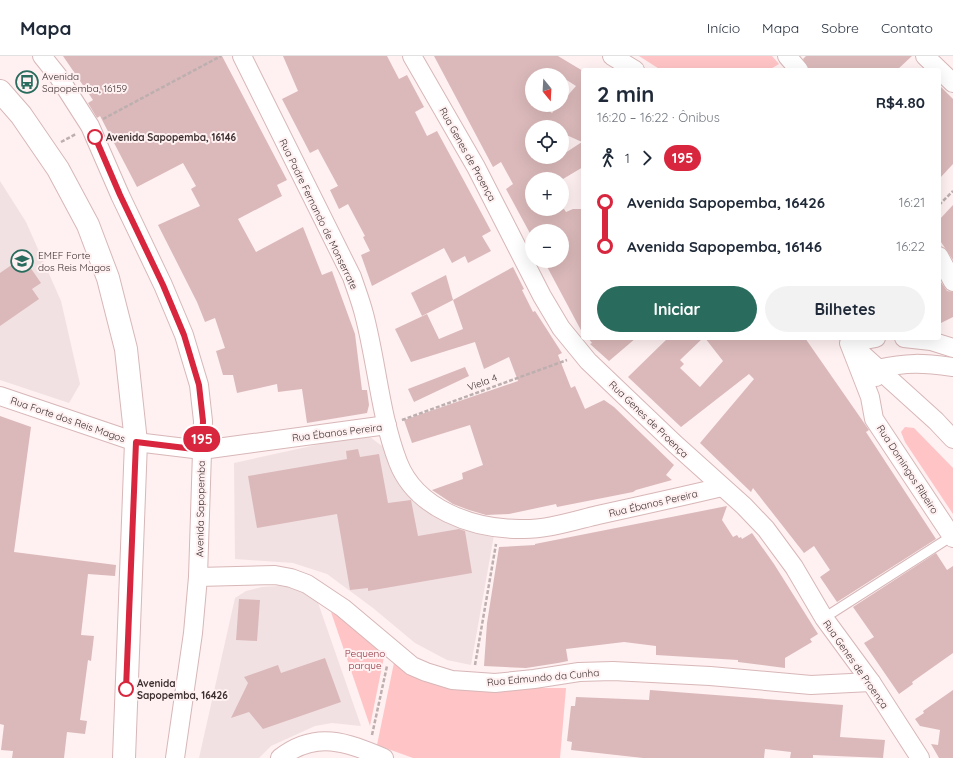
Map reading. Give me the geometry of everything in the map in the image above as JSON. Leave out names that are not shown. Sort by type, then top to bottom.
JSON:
[{"type":"main road","points":[[0,91],[21,115],[46,151],[76,202],[104,265],[126,349],[136,442],[124,758]]},
{"type":"street","name":"Avenida Sapopemba","points":[[42,56],[58,76],[90,126],[120,195],[163,285],[184,335],[199,385],[203,421],[198,577],[193,633],[175,758]]},
{"type":"street","name":"Rua Padre Fernando de Monserrate","points":[[242,56],[352,277],[364,314],[387,425]]},
{"type":"street","name":"Rua Genes de Proença","points":[[412,56],[476,167],[542,296],[561,328],[577,349],[675,444],[744,506],[766,528],[794,567],[824,618],[871,682],[920,758]]},
{"type":"street","points":[[612,56],[632,68]]},
{"type":"street","points":[[787,56],[797,68]]},
{"type":"street","points":[[925,56],[937,68]]},
{"type":"street","points":[[941,71],[953,83]]},
{"type":"street","points":[[941,260],[953,282]]},
{"type":"street","points":[[847,340],[936,421],[953,439]]},
{"type":"street","name":"Rua Domingos Ribeiro","points":[[847,340],[870,397],[874,419],[952,537]]},
{"type":"street","points":[[931,340],[953,348]]},
{"type":"street","points":[[878,369],[904,363],[953,367]]},
{"type":"street","name":"Rua Domingos Ribeiro","points":[[870,397],[878,369]]},
{"type":"street","name":"Rua Forte dos Reis Magos","points":[[0,396],[136,442]]},
{"type":"street","name":"Rua Ébanos Pereira","points":[[136,442],[202,450],[387,425],[398,462],[409,484],[430,503],[462,519],[499,528],[522,529],[561,524],[722,487]]},
{"type":"street","name":"Rua Edmundo da Cunha","points":[[198,577],[275,575],[302,582],[343,608],[412,666],[452,680],[495,683],[579,672],[613,671],[710,676],[811,685],[871,682]]},
{"type":"street","points":[[280,758],[293,748],[311,741],[333,741],[376,755]]},
{"type":"lane","points":[[824,618],[952,537]]},
{"type":"path","points":[[46,151],[221,56]]},
{"type":"path","points":[[941,203],[953,191]]},
{"type":"path","name":"Viela 4","points":[[387,425],[571,358],[577,349]]},
{"type":"path","points":[[472,681],[499,528]]},
{"type":"path","points":[[376,755],[391,648]]},
{"type":"shaded area","name":"EMEF Forte dos Reis Magos","points":[[0,181],[26,222],[61,301],[80,384],[69,403],[0,380]]},
{"type":"shaded area","points":[[366,434],[382,446],[402,485],[494,535],[471,665],[447,660],[415,643],[373,608],[327,574],[293,563],[235,559],[234,463]]},
{"type":"shaded area","points":[[262,587],[296,587],[316,597],[361,726],[332,723],[315,726],[271,746],[259,758],[199,758],[235,598],[246,591]]},
{"type":"green space","points":[[639,56],[772,56],[779,64],[772,68],[658,68]]},
{"type":"green space","points":[[905,427],[914,428],[953,468],[953,514],[905,442],[901,432]]},
{"type":"green space","name":"Pequeno parque","points":[[331,612],[344,619],[385,652],[370,726]]},
{"type":"green space","points":[[395,658],[463,688],[566,688],[560,758],[413,758],[377,745]]},
{"type":"building","points":[[63,56],[222,56],[287,180],[277,185],[282,196],[238,219],[256,252],[303,227],[322,275],[332,271],[355,334],[362,390],[367,390],[369,405],[367,413],[307,423],[302,389],[278,392],[277,384],[237,393],[233,375],[223,375],[216,351],[225,348],[215,318],[205,322],[197,302],[158,225],[200,206],[191,189],[196,186],[183,163],[137,187],[100,116],[97,118],[88,103],[93,100]]},
{"type":"building","points":[[283,56],[387,56],[399,79],[407,75],[424,107],[415,112],[427,136],[437,131],[491,231],[482,236],[491,251],[468,263],[465,256],[452,263],[444,248],[372,286],[361,255],[370,251],[363,237],[365,236],[348,204],[339,209],[330,190],[338,186],[318,149],[310,153],[282,99],[298,91]]},
{"type":"building","points":[[434,56],[558,56],[581,70],[581,142],[569,136],[569,120],[525,120],[525,164],[569,164],[569,150],[581,143],[581,168],[569,175],[569,172],[525,172],[525,216],[569,216],[569,211],[581,209],[581,330],[548,268],[569,268],[569,224],[525,224],[506,189],[513,184],[501,162],[493,167]]},
{"type":"building","points":[[806,56],[912,56],[899,68],[808,68],[803,59]]},
{"type":"building","points":[[941,87],[953,99],[953,164],[941,177]]},
{"type":"building","points":[[953,205],[953,260],[941,242],[941,218]]},
{"type":"building","points":[[23,257],[41,283],[32,289],[39,299],[0,326],[0,273]]},
{"type":"building","points":[[513,267],[533,312],[535,311],[562,353],[558,355],[571,388],[575,386],[585,409],[604,400],[614,407],[674,465],[666,475],[672,480],[633,492],[557,507],[556,504],[509,514],[486,515],[453,504],[432,490],[463,479],[462,473],[483,465],[470,425],[412,443],[404,420],[518,381],[509,357],[484,369],[475,342],[411,362],[395,329],[427,314],[439,339],[463,329],[453,300]]},
{"type":"building","points":[[446,275],[453,300],[422,316],[411,293]]},
{"type":"building","points":[[941,282],[947,291],[953,292],[953,317],[941,323]]},
{"type":"building","points":[[590,340],[634,340],[609,361],[590,344],[592,343]]},
{"type":"building","points":[[666,340],[701,340],[680,360],[684,364],[680,368],[700,387],[723,361],[707,340],[806,340],[869,430],[866,432],[936,539],[837,602],[820,577],[830,570],[814,546],[804,553],[753,488],[751,492],[700,443],[754,379],[749,374],[681,427],[628,377]]},
{"type":"building","points":[[465,367],[469,376],[414,402],[408,389]]},
{"type":"building","points":[[0,416],[31,427],[14,552],[116,565],[115,576],[88,574],[81,635],[94,636],[91,661],[88,660],[80,720],[87,721],[85,734],[67,732],[64,758],[12,758],[13,751],[1,750],[4,725],[0,724]]},
{"type":"building","points":[[358,449],[360,457],[379,454],[388,503],[411,500],[418,536],[459,529],[465,531],[472,573],[368,591],[368,588],[350,590],[337,514],[257,528],[248,476],[347,459],[346,451]]},
{"type":"building","points":[[727,506],[722,520],[733,537],[737,535],[742,539],[752,533],[774,564],[818,634],[810,639],[812,642],[785,658],[785,668],[738,662],[738,660],[656,655],[656,646],[624,642],[566,649],[568,661],[558,663],[526,668],[484,666],[487,623],[499,547],[535,545]]},
{"type":"building","points":[[936,553],[947,570],[953,566],[953,653],[912,682],[913,684],[899,694],[864,643],[874,637],[853,607]]},
{"type":"building","points":[[239,599],[260,600],[257,641],[236,640]]},
{"type":"building","points":[[325,658],[341,702],[263,729],[249,712],[231,718],[248,683],[244,677],[278,665],[281,673]]},
{"type":"building","points":[[650,690],[843,705],[840,737],[885,740],[883,758],[813,755],[813,758],[790,758],[791,752],[765,749],[764,758],[643,758],[571,750],[572,742],[567,741],[571,706],[575,706],[576,697],[649,700]]},
{"type":"building","points":[[953,690],[953,758],[939,758],[931,744],[938,745],[940,730],[920,726],[915,719],[924,713],[923,711]]},
{"type":"bus line","name":"195","points":[[95,137],[120,195],[163,285],[184,335],[199,385],[203,421],[202,450],[136,442],[126,689]]},
{"type":"place","name":"Avenida Sapopemba, 16159","points":[[27,82]]},
{"type":"place","name":"Avenida Sapopemba, 16146","points":[[95,137]]},
{"type":"place","name":"EMEF Forte dos Reis Magos","points":[[22,261]]},
{"type":"place","name":"Avenida Sapopemba, 16426","points":[[126,689]]}]
